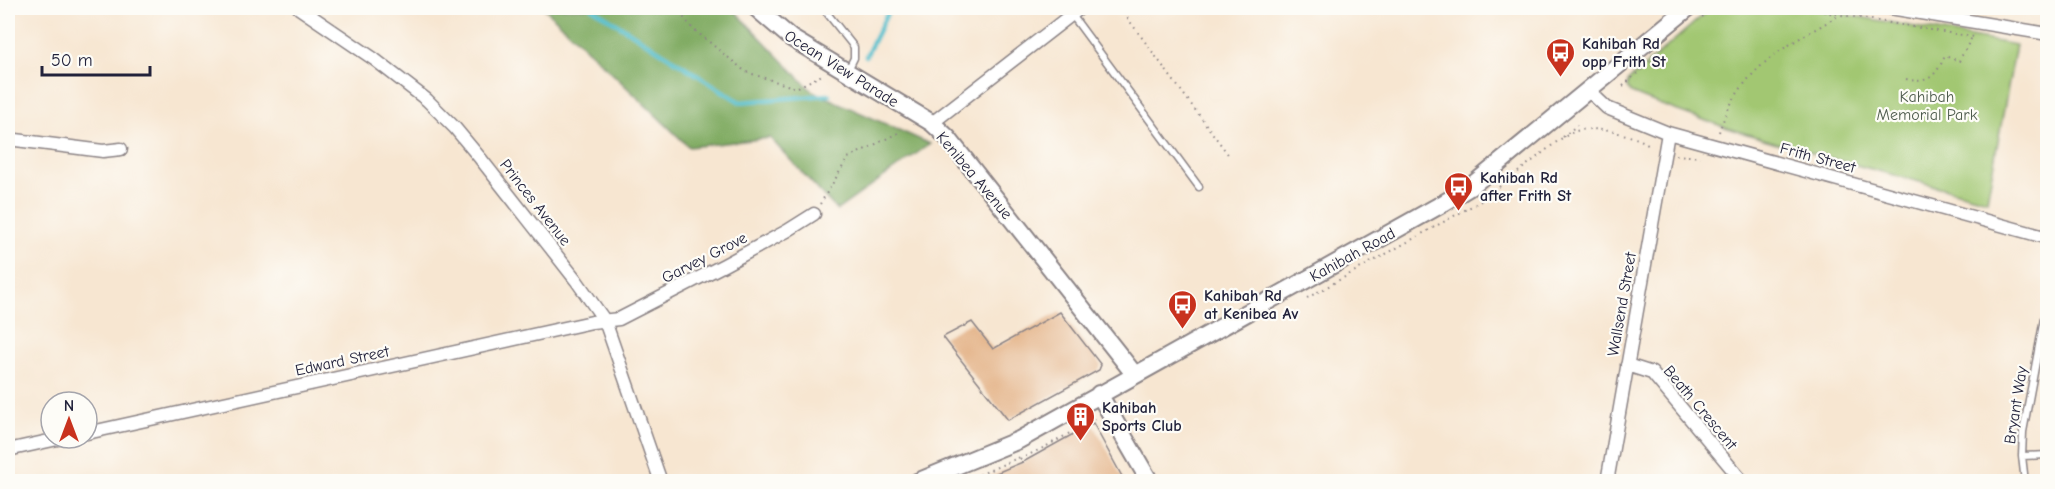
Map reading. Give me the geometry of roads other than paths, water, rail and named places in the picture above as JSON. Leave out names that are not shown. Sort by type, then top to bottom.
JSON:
[{"type":"main road","name":"Ocean View Parade","points":[[756,8],[791,38],[932,123]]},
{"type":"main road","name":"Kahibah Road","points":[[917,482],[1019,440],[1470,187],[1688,8]]},
{"type":"main road","name":"Kenibea Avenue","points":[[932,123],[947,136],[1135,375]]},
{"type":"main road","points":[[1099,394],[1150,482]]},
{"type":"street","name":"Princes Avenue","points":[[299,8],[374,59],[427,100],[455,128],[576,280],[605,321],[661,482]]},
{"type":"street","points":[[316,8],[328,26]]},
{"type":"street","points":[[1890,8],[2048,34]]},
{"type":"street","name":"Kenibea Avenue","points":[[932,123],[1076,11]]},
{"type":"street","name":"Frith Street","points":[[1588,90],[1607,108],[1668,133],[2048,238]]},
{"type":"street","name":"Wallsend Street","points":[[1607,482],[1668,133]]},
{"type":"street","points":[[8,139],[103,151],[121,148]]},
{"type":"street","name":"Garvey Grove","points":[[605,321],[619,319],[715,270],[814,214]]},
{"type":"street","name":"Edward Street","points":[[99,429],[605,321]]},
{"type":"street","name":"Beath Crescent","points":[[1628,365],[1652,373],[1743,482]]},
{"type":"street","points":[[8,450],[39,443]]},
{"type":"lane","points":[[823,8],[854,47],[854,58],[842,70]]},
{"type":"lane","points":[[1076,11],[1199,187]]},
{"type":"lane","name":"Bryant Way","points":[[2025,482],[2022,456],[2023,432],[2048,297]]},
{"type":"lane","points":[[2022,456],[2048,455]]},
{"type":"waterway","points":[[592,8],[740,102],[829,95]]},
{"type":"waterway","points":[[866,56],[890,8]]},
{"type":"place","name":"Kahibah Rd opp Frith St","points":[[1561,78]]},
{"type":"place","name":"Kahibah Rd after Frith St","points":[[1459,212]]},
{"type":"place","name":"Kahibah Rd at Kenibea Av","points":[[1183,330]]},
{"type":"place","name":"Kahibah Sports Club","points":[[1081,442]]},
{"type":"park label","name":"Kahibah Memorial Park","points":[[1927,105]]}]
